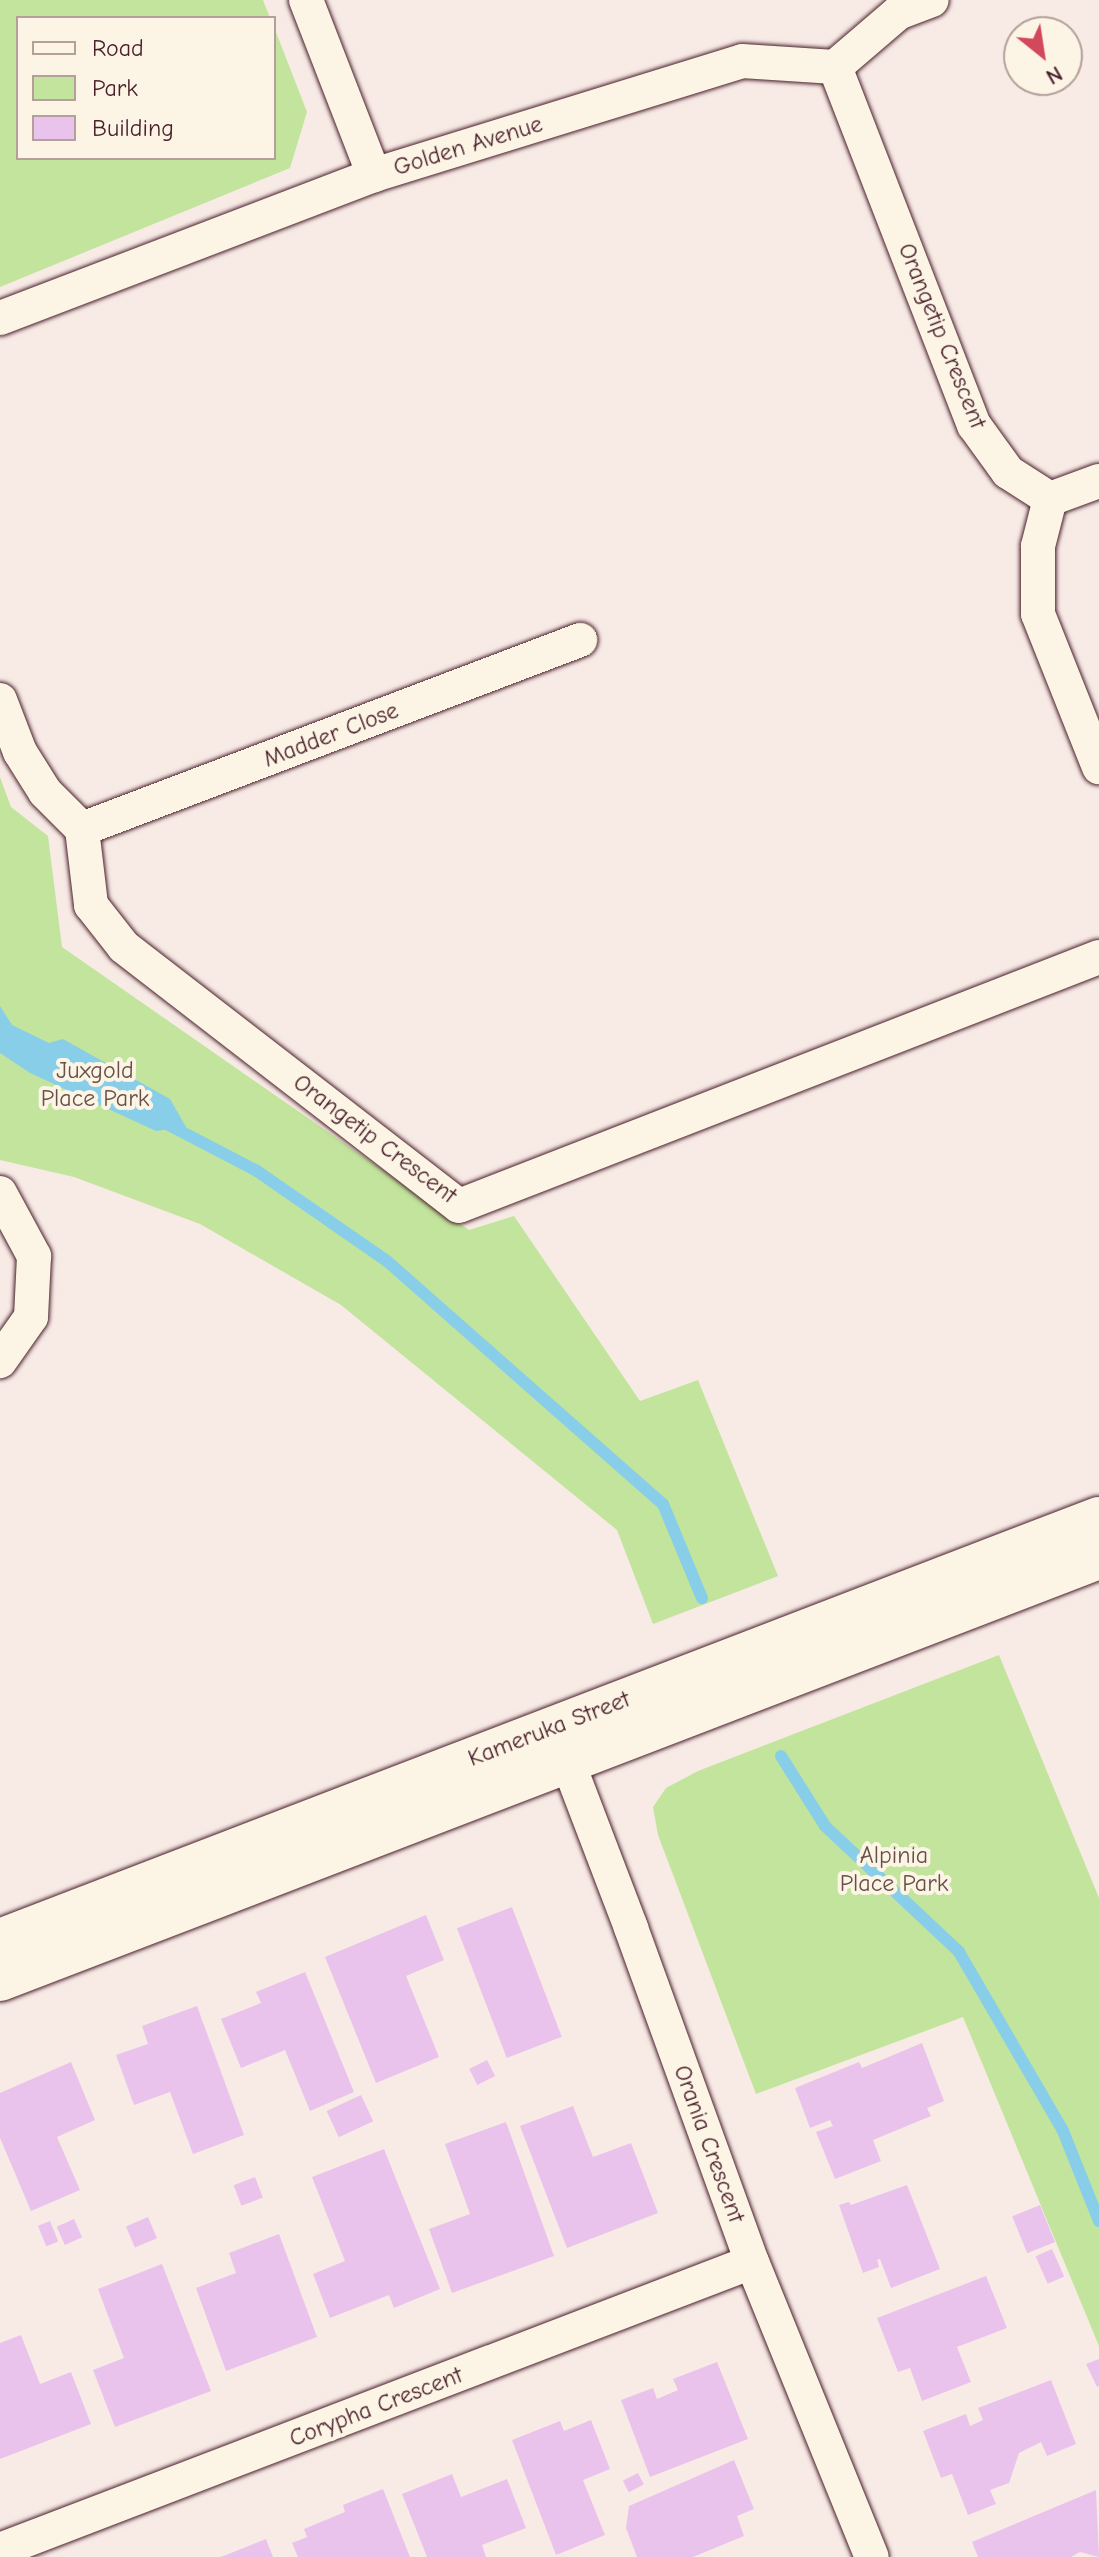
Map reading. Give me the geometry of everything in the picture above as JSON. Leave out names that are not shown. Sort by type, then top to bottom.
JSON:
[{"type":"street","points":[[306,0],[374,175]]},
{"type":"street","points":[[835,67],[898,13],[932,0]]},
{"type":"street","name":"Golden Avenue","points":[[0,318],[374,175],[742,61],[835,67]]},
{"type":"street","name":"Orangetip Crescent","points":[[835,67],[974,425],[1008,472],[1050,499]]},
{"type":"street","points":[[1099,481],[1050,499],[1038,546],[1038,614],[1099,767]]},
{"type":"street","name":"Madder Close","points":[[82,829],[580,640]]},
{"type":"street","points":[[0,700],[20,752],[45,792],[82,829]]},
{"type":"street","name":"Orangetip Crescent","points":[[82,829],[91,905],[124,947],[459,1206],[1099,957]]},
{"type":"street","points":[[0,1193],[34,1256],[31,1317],[0,1361]]},
{"type":"street","name":"Kameruka Street","points":[[0,1979],[1099,1519]]},
{"type":"street","name":"Kameruka Street","points":[[0,1941],[1099,1557]]},
{"type":"street","name":"Orania Crescent","points":[[561,1744],[752,2262],[872,2557]]},
{"type":"street","name":"Corypha Crescent","points":[[0,2550],[752,2262]]},
{"type":"green space","points":[[0,0],[263,0],[269,16],[16,16],[16,160],[276,160],[276,32],[307,112],[290,168],[0,287]]},
{"type":"green space","name":"Juxgold Place Park","points":[[0,777],[11,807],[48,836],[62,947],[469,1230],[514,1216],[640,1401],[698,1380],[778,1576],[653,1624],[617,1530],[341,1305],[200,1224],[74,1177],[0,1160]]},
{"type":"green space","name":"Alpinia Place Park","points":[[999,1655],[1099,1898],[1099,2346],[963,2017],[756,2094],[658,1835],[653,1807],[666,1788],[698,1771]]},
{"type":"water","points":[[0,1006],[12,1025],[49,1043],[63,1039],[170,1099],[186,1127],[156,1131],[30,1073],[0,1053]]},
{"type":"building","points":[[512,1907],[562,2037],[507,2058],[457,1928]]},
{"type":"building","points":[[426,1915],[444,1960],[406,1976],[439,2057],[376,2083],[325,1957]]},
{"type":"building","points":[[305,1972],[354,2092],[310,2111],[285,2050],[241,2068],[221,2019],[261,2003],[256,1992]]},
{"type":"building","points":[[197,2006],[244,2135],[193,2154],[170,2092],[134,2105],[116,2055],[148,2044],[142,2026]]},
{"type":"building","points":[[922,2043],[944,2101],[927,2108],[931,2116],[873,2140],[881,2161],[835,2179],[816,2132],[833,2126],[830,2120],[810,2128],[795,2088],[859,2062],[862,2068]]},
{"type":"building","points":[[487,2060],[495,2076],[477,2085],[469,2069]]},
{"type":"building","points":[[71,2062],[95,2120],[57,2137],[80,2190],[31,2211],[0,2138],[0,2093]]},
{"type":"building","points":[[361,2095],[373,2121],[339,2137],[327,2111]]},
{"type":"building","points":[[573,2106],[593,2157],[631,2143],[658,2213],[567,2248],[520,2126]]},
{"type":"building","points":[[506,2122],[554,2256],[452,2293],[429,2229],[470,2214],[445,2144]]},
{"type":"building","points":[[384,2149],[440,2289],[394,2308],[389,2295],[330,2318],[313,2274],[345,2261],[312,2177]]},
{"type":"building","points":[[255,2177],[263,2198],[241,2206],[234,2185]]},
{"type":"building","points":[[907,2185],[940,2269],[891,2288],[880,2259],[877,2260],[879,2267],[863,2273],[839,2205],[849,2202],[851,2205]]},
{"type":"building","points":[[1040,2205],[1055,2242],[1027,2253],[1012,2216]]},
{"type":"building","points":[[148,2217],[157,2238],[135,2248],[126,2226]]},
{"type":"building","points":[[74,2219],[82,2237],[65,2245],[57,2227]]},
{"type":"building","points":[[50,2221],[58,2241],[46,2246],[38,2226]]},
{"type":"building","points":[[279,2234],[317,2337],[226,2371],[196,2288],[236,2273],[229,2253]]},
{"type":"building","points":[[1052,2249],[1064,2276],[1048,2284],[1036,2256]]},
{"type":"building","points":[[162,2264],[211,2391],[115,2427],[93,2370],[124,2358],[98,2289]]},
{"type":"building","points":[[986,2276],[1007,2328],[957,2347],[971,2382],[922,2401],[910,2368],[898,2372],[877,2318]]},
{"type":"building","points":[[21,2335],[40,2384],[71,2372],[91,2424],[0,2459],[0,2343]]},
{"type":"building","points":[[1099,2359],[1099,2386],[1097,2387],[1086,2364]]},
{"type":"building","points":[[717,2362],[748,2439],[650,2477],[621,2400],[653,2388],[657,2399],[678,2390],[673,2379]]},
{"type":"building","points":[[1051,2380],[1076,2444],[1047,2456],[1041,2442],[1019,2453],[1009,2483],[990,2490],[996,2504],[968,2515],[952,2474],[941,2478],[923,2431],[966,2414],[970,2426],[983,2420],[978,2408]]},
{"type":"building","points":[[591,2420],[610,2469],[583,2480],[605,2535],[556,2555],[512,2440],[560,2421],[564,2431]]},
{"type":"building","points":[[734,2460],[754,2509],[737,2516],[744,2536],[693,2557],[637,2557],[626,2528],[629,2506]]},
{"type":"building","points":[[638,2473],[644,2485],[629,2492],[623,2481]]},
{"type":"building","points":[[452,2474],[461,2497],[507,2479],[526,2528],[482,2545],[486,2557],[427,2557],[402,2494]]},
{"type":"building","points":[[383,2489],[410,2557],[298,2557],[292,2543],[307,2537],[304,2529],[345,2512],[343,2505]]},
{"type":"building","points":[[1096,2490],[1099,2557],[1080,2552],[1071,2557],[978,2557],[972,2542]]},
{"type":"building","points":[[266,2539],[273,2557],[221,2557]]},
{"type":"waterway","points":[[163,1122],[257,1171],[387,1261],[663,1504],[702,1598]]},
{"type":"waterway","points":[[781,1756],[825,1826],[959,1952],[1063,2131],[1099,2221]]}]
